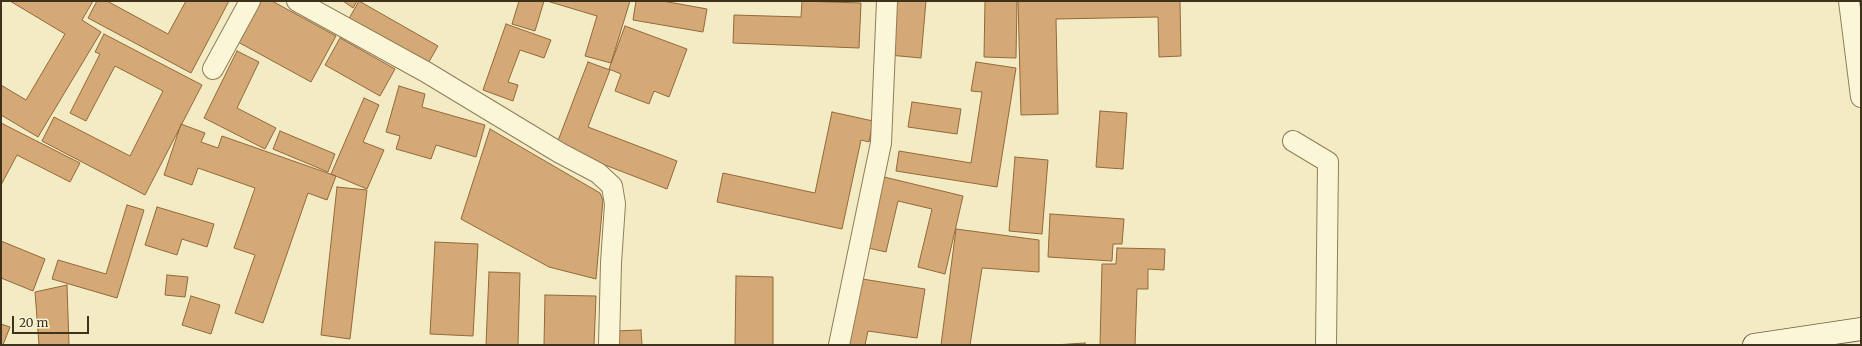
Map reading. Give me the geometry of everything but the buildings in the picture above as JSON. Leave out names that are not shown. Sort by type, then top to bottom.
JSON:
[{"type":"main road","points":[[1754,345],[1861,329]]},
{"type":"street","points":[[213,69],[250,1]]},
{"type":"street","points":[[297,1],[426,72],[560,153],[598,174],[612,186],[614,204],[609,345]]},
{"type":"street","points":[[839,345],[881,143],[887,1]]},
{"type":"street","points":[[1849,1],[1861,97]]},
{"type":"street","points":[[1294,141],[1328,162],[1326,345]]}]
